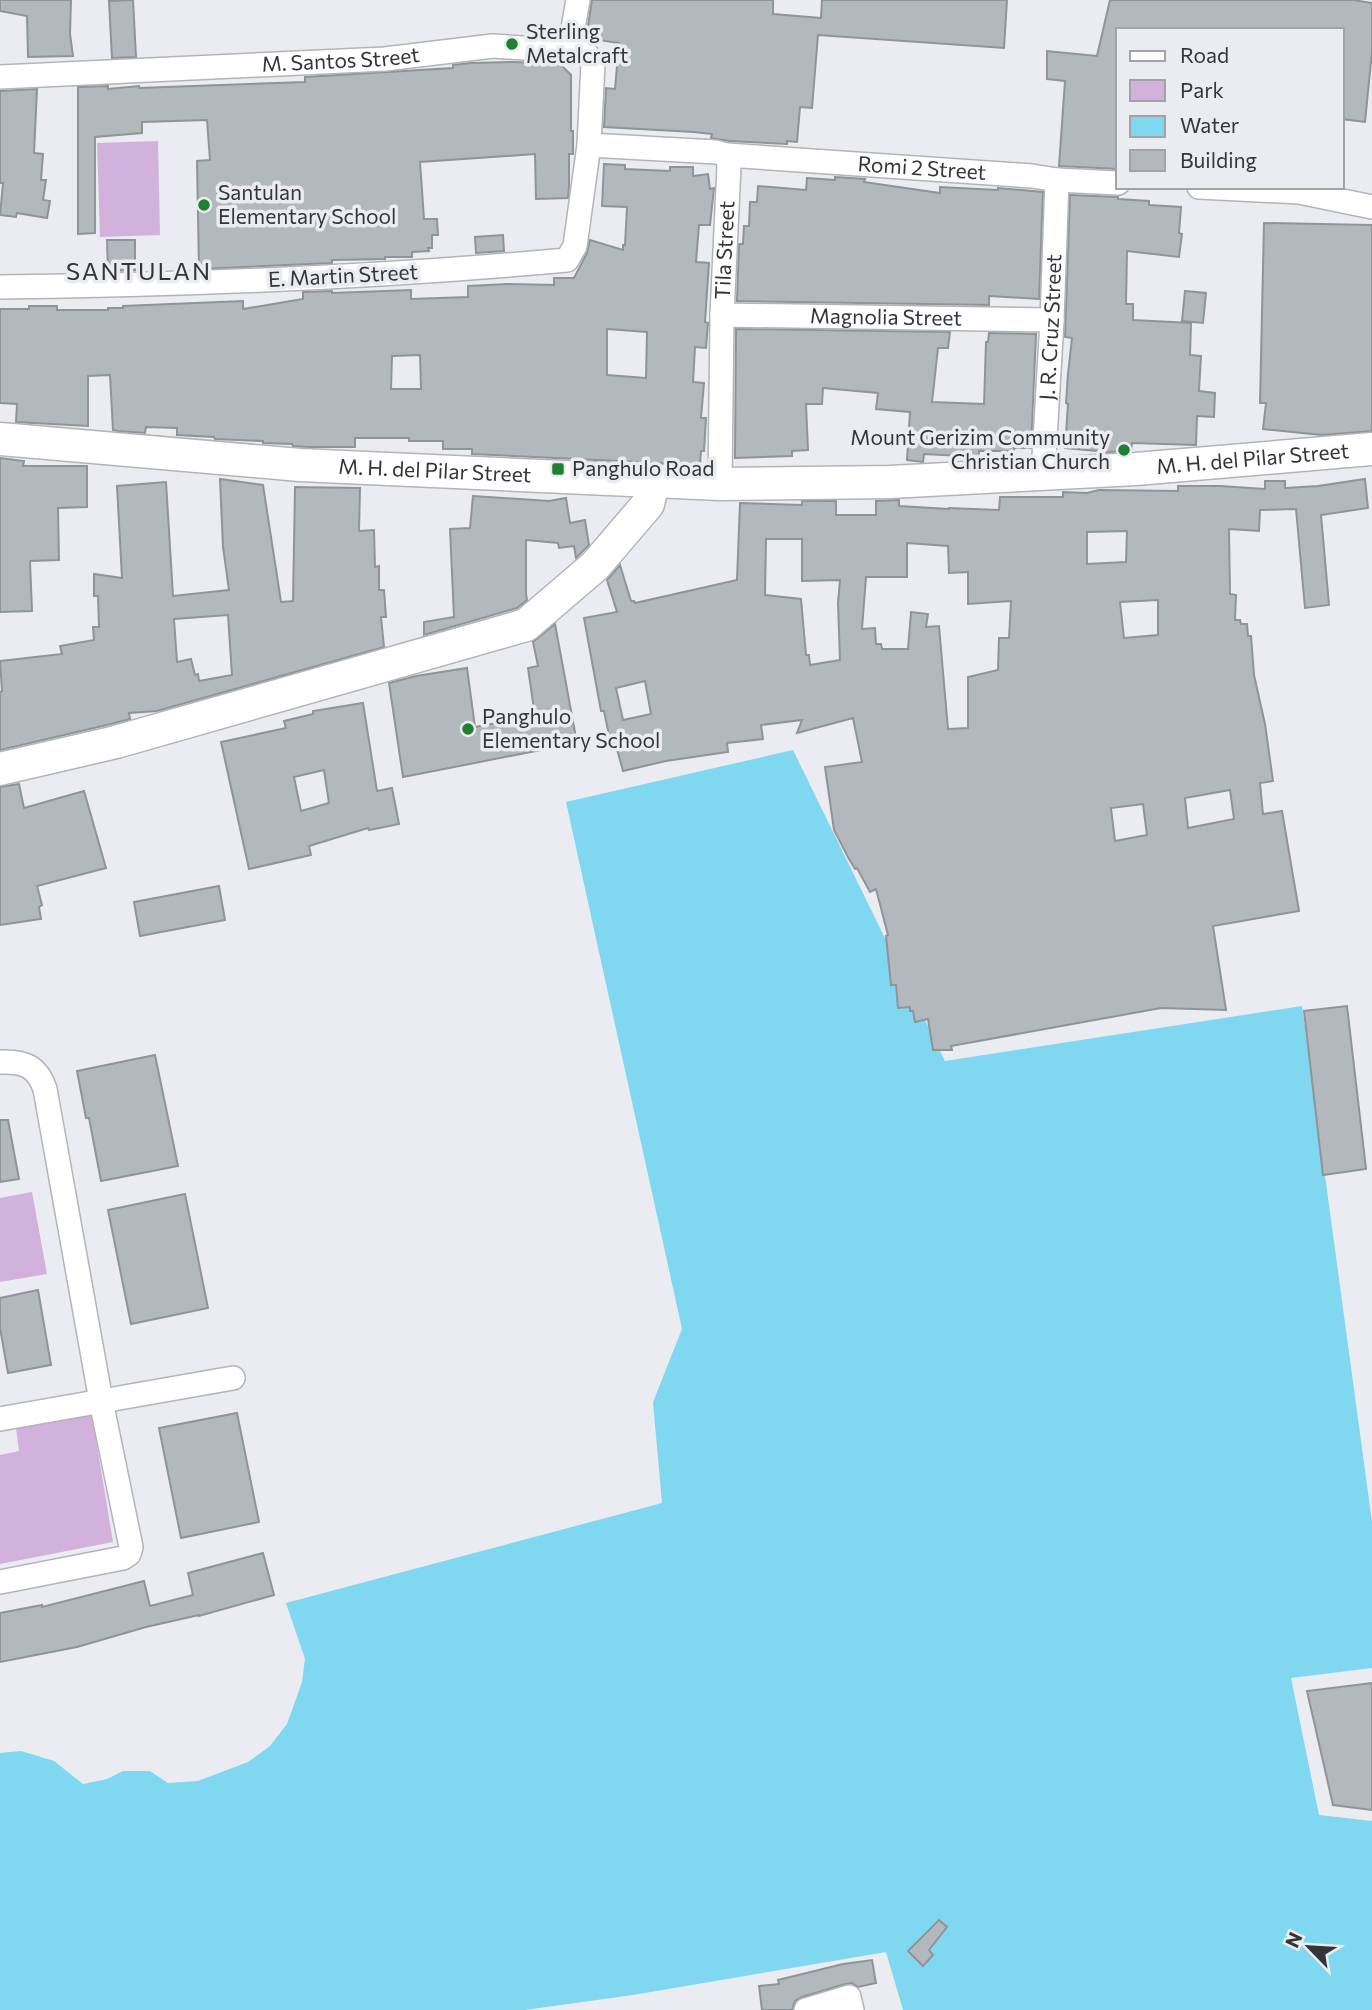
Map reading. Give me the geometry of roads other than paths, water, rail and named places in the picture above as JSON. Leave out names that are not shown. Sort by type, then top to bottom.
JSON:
[{"type":"main road","name":"M. H. del Pilar Street","points":[[0,439],[300,465],[720,484],[890,482],[1043,474],[1372,449]]},
{"type":"main road","points":[[0,769],[116,742],[526,625],[595,566],[648,503],[653,482]]},
{"type":"street","points":[[578,0],[569,51],[584,52],[593,63],[589,145],[716,152],[727,155]]},
{"type":"street","name":"M. Santos Street","points":[[0,77],[385,59],[493,46],[569,51]]},
{"type":"street","name":"E. Martin Street","points":[[0,287],[316,279],[567,260],[575,246],[589,145]]},
{"type":"street","name":"Romi 2 Street","points":[[727,155],[1116,183]]},
{"type":"street","name":"Tila Street","points":[[720,484],[722,315],[729,166],[727,155]]},
{"type":"street","name":"J. R. Cruz Street","points":[[1043,474],[1057,180]]},
{"type":"street","points":[[1239,189],[1299,192],[1372,207]]},
{"type":"street","name":"Magnolia Street","points":[[722,315],[1052,320]]},
{"type":"street","points":[[0,1062],[13,1061],[30,1066],[41,1076],[45,1089],[101,1401],[131,1547],[129,1554],[123,1558],[0,1583]]},
{"type":"street","points":[[0,1419],[233,1378]]},
{"type":"street","points":[[806,2010],[851,2003]]},
{"type":"water","points":[[793,750],[945,1061],[1302,1006],[1372,1522],[1372,1668],[1291,1678],[1319,1815],[1372,1821],[1372,2010],[903,2010],[886,1952],[633,1995],[525,2010],[0,2010],[0,1753],[21,1751],[54,1761],[83,1784],[107,1779],[123,1771],[150,1771],[168,1783],[198,1781],[248,1762],[270,1746],[287,1724],[302,1682],[305,1659],[286,1603],[662,1503],[653,1402],[682,1329],[566,802]]},
{"type":"place","name":"Sterling Metalcraft","points":[[512,44]]},
{"type":"place","name":"Santulan Elementary School","points":[[204,205]]},
{"type":"place","name":"Mount Gerizim Community Christian Church","points":[[1124,450]]},
{"type":"place","name":"Panghulo Road","points":[[558,469]]},
{"type":"place","name":"Panghulo Elementary School","points":[[468,729]]},
{"type":"district","name":"SANTULAN","points":[[139,272]]}]
